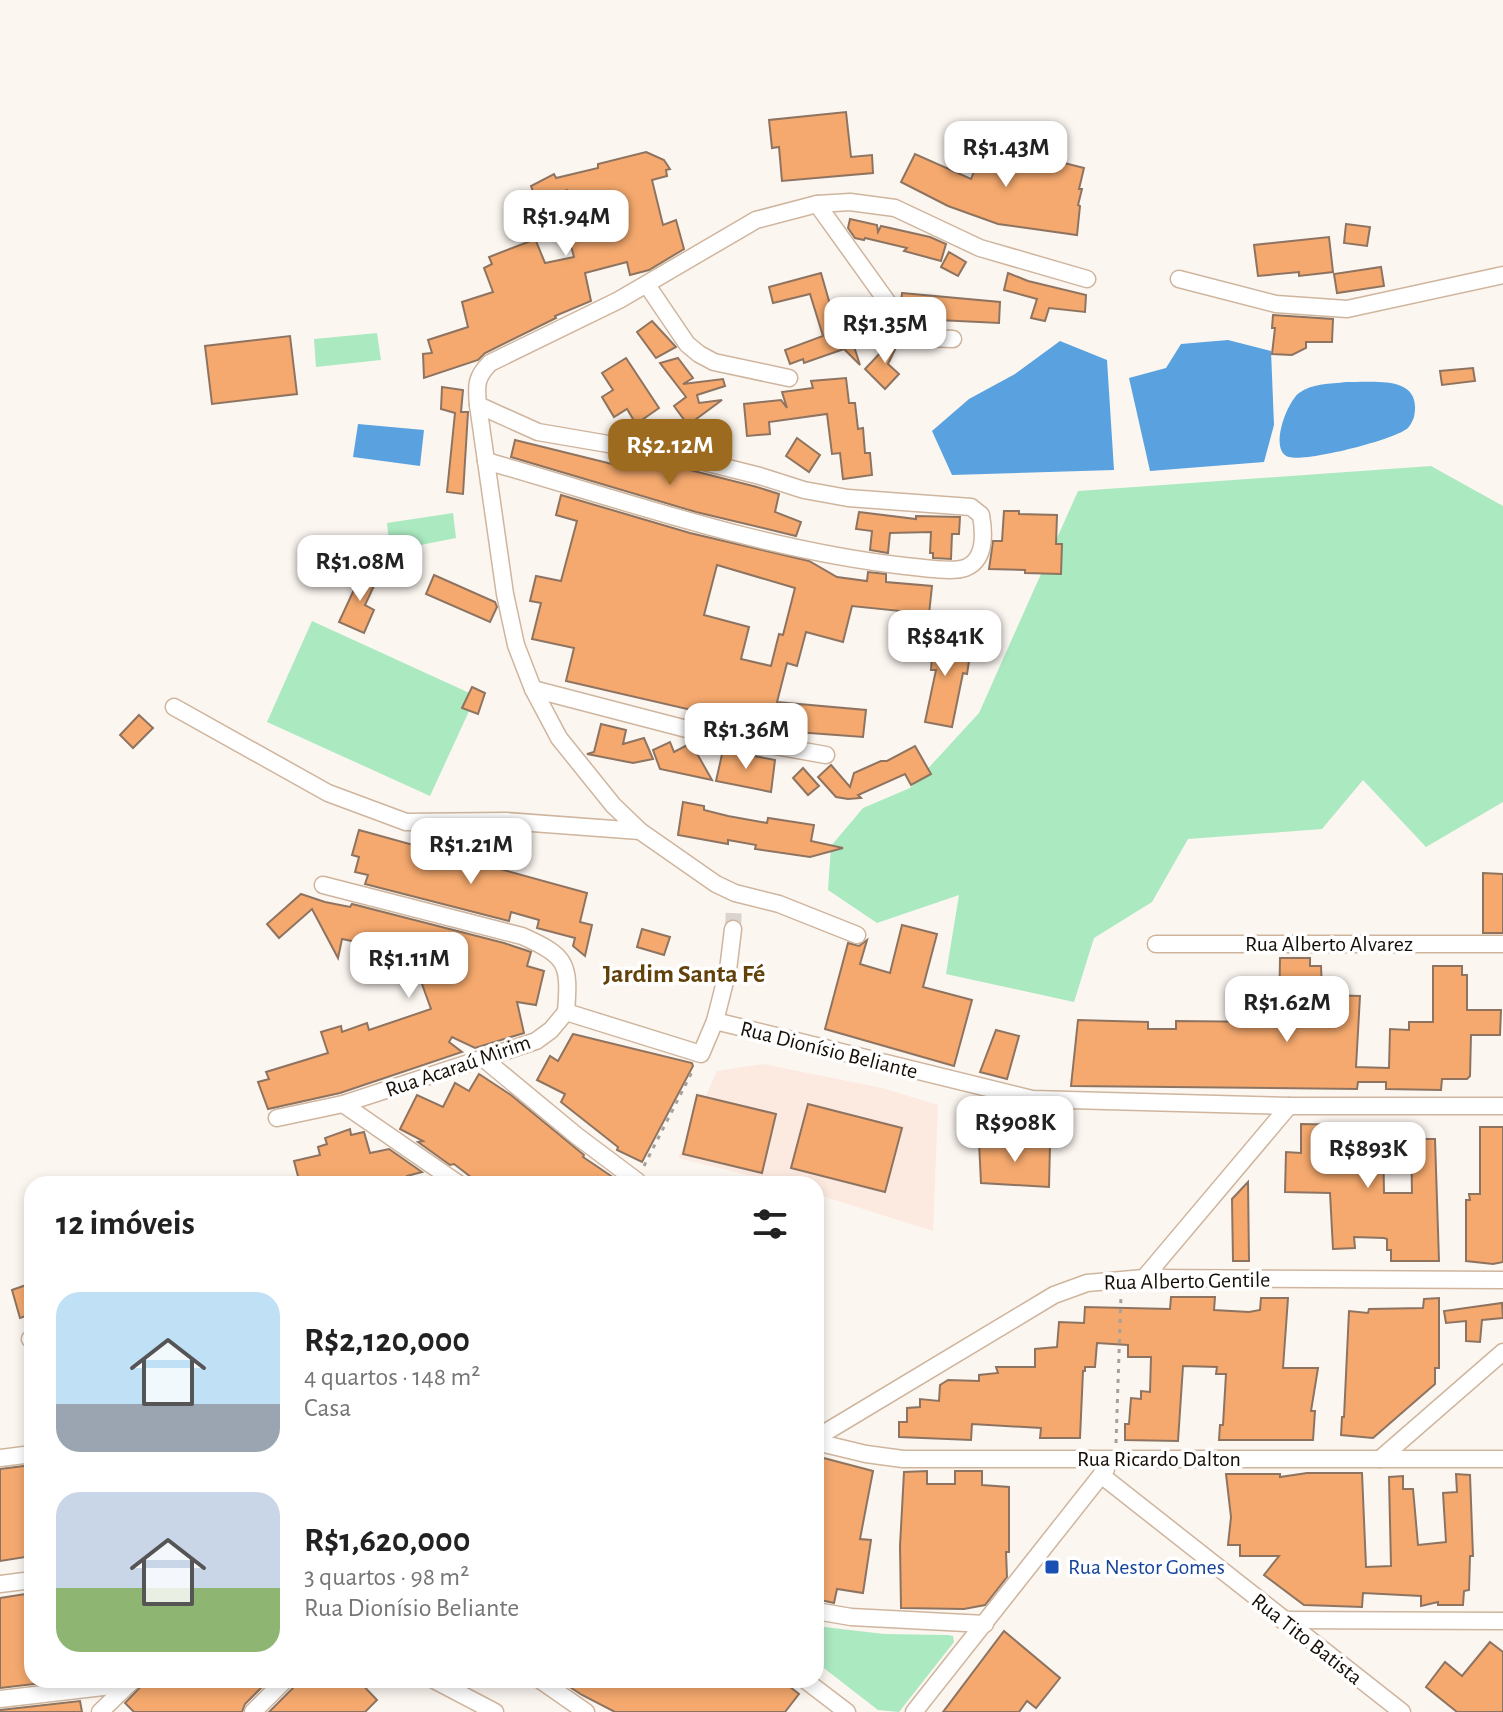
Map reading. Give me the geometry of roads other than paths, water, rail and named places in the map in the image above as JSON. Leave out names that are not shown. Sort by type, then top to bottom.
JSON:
[{"type":"street","points":[[857,935],[779,904],[734,900],[640,831],[613,805],[559,738],[533,689],[516,645],[505,594],[475,384],[490,363],[647,285],[756,220],[817,204],[850,202],[895,208],[980,248],[1087,279]]},
{"type":"street","points":[[817,204],[901,321],[927,338],[953,339]]},
{"type":"street","points":[[1179,279],[1276,304],[1347,309],[1503,275]]},
{"type":"street","points":[[647,285],[687,344],[699,354],[714,362],[789,378]]},
{"type":"street","points":[[478,405],[538,432],[684,457],[804,490],[848,498],[971,507],[981,515],[984,535],[978,558],[965,568],[935,569],[866,562],[732,532],[486,461]]},
{"type":"street","points":[[533,689],[702,733],[826,755]]},
{"type":"street","points":[[174,707],[328,793],[406,822],[506,821],[640,831]]},
{"type":"street","points":[[323,885],[522,936],[546,947],[562,959],[569,981],[566,1012]]},
{"type":"street","points":[[715,1021],[728,970],[733,929]]},
{"type":"street","name":"Rua Alberto Alvarez","points":[[1156,944],[1503,944]]},
{"type":"street","name":"Rua Dionísio Beliante","points":[[566,1012],[701,1054],[715,1021],[1032,1099],[1289,1106],[1503,1106]]},
{"type":"street","name":"Rua Acaraú Mirim","points":[[277,1118],[343,1104],[536,1041],[551,1030],[566,1012]]},
{"type":"street","points":[[484,1059],[630,1176]]},
{"type":"street","points":[[343,1104],[447,1176]]},
{"type":"street","points":[[1144,1278],[1289,1106]]},
{"type":"street","name":"Rua Alberto Gentile","points":[[824,1435],[1054,1295],[1087,1283],[1144,1278],[1503,1280]]},
{"type":"street","points":[[1380,1459],[1503,1352]]},
{"type":"street","name":"Rua Ricardo Dalton","points":[[824,1442],[866,1454],[903,1459],[1503,1459]]},
{"type":"street","points":[[0,1444],[24,1454]]},
{"type":"street","points":[[0,1458],[24,1455]]},
{"type":"street","points":[[914,1712],[1115,1458]]},
{"type":"street","name":"Rua Tito Batista","points":[[1101,1475],[1402,1712]]},
{"type":"street","points":[[0,1584],[24,1581]]},
{"type":"street","points":[[824,1612],[851,1617],[985,1624]]},
{"type":"street","points":[[1282,1620],[1503,1621]]},
{"type":"street","points":[[0,1699],[85,1688]]},
{"type":"street","points":[[100,1712],[125,1688]]},
{"type":"street","points":[[253,1712],[277,1688]]},
{"type":"street","points":[[449,1688],[495,1712]]},
{"type":"street","points":[[552,1688],[586,1712]]},
{"type":"street","points":[[816,1688],[847,1712]]},
{"type":"water","points":[[1228,340],[1271,351],[1274,425],[1264,462],[1150,471],[1129,378],[1166,368],[1181,344]]},
{"type":"water","points":[[1060,341],[1107,360],[1114,470],[952,475],[932,431],[969,399],[1015,374]]},
{"type":"water","points":[[1346,382],[1382,382],[1404,387],[1415,403],[1414,417],[1409,427],[1369,444],[1331,453],[1299,458],[1283,453],[1280,446],[1282,426],[1294,398],[1310,387]]},
{"type":"water","points":[[358,424],[424,430],[420,466],[353,457]]},
{"type":"tunnel","points":[[733,929],[734,907]]},
{"type":"place","name":"Rua Nestor Gomes","points":[[1052,1567]]},
{"type":"district","name":"Jardim Santa Fé","points":[[684,974]]}]
